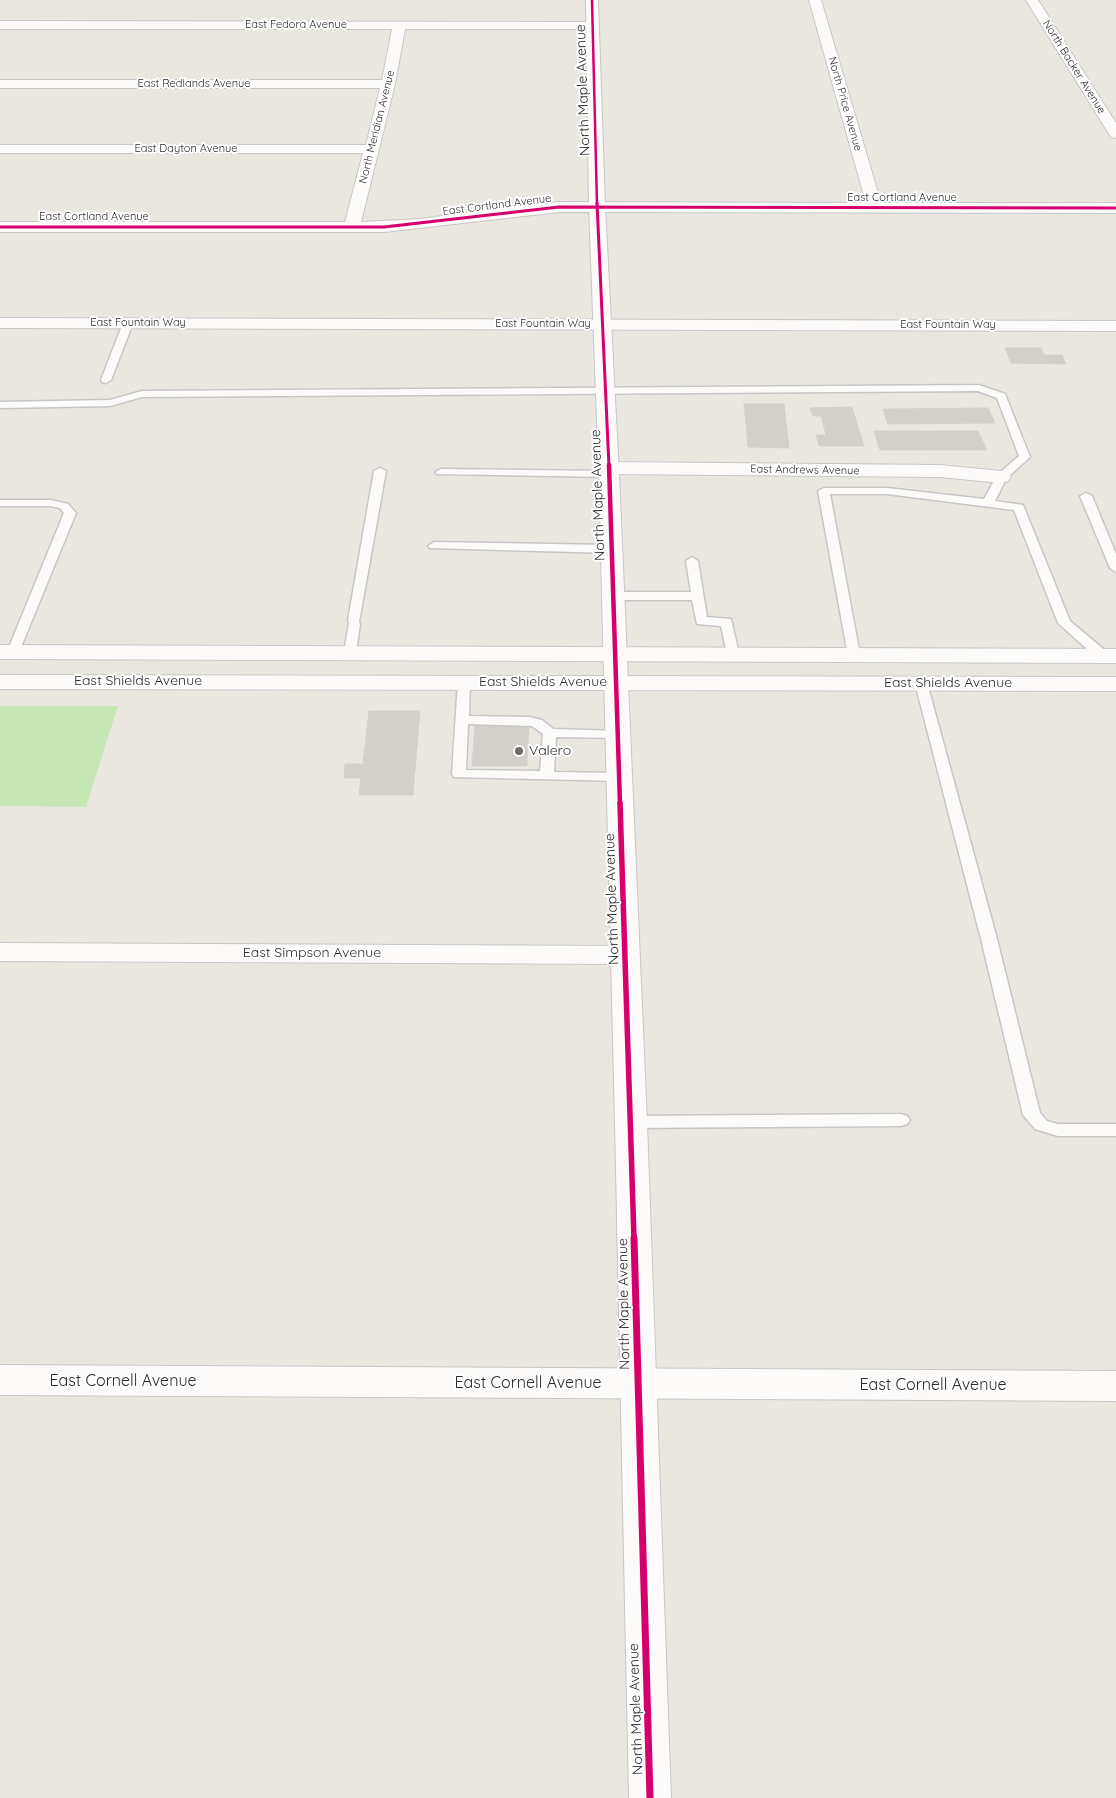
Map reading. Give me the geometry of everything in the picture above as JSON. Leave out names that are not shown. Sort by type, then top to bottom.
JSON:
[{"type":"street","name":"North Maple Avenue","points":[[592,0],[597,207],[609,471],[631,1122],[650,1798]]},
{"type":"street","name":"North Price Avenue","points":[[815,0],[875,208]]},
{"type":"street","name":"North Backer Avenue","points":[[1032,0],[1116,134]]},
{"type":"street","name":"East Fedora Avenue","points":[[0,25],[592,25]]},
{"type":"street","name":"North Meridian Avenue","points":[[352,228],[388,84],[399,25]]},
{"type":"street","name":"East Redlands Avenue","points":[[0,84],[388,84]]},
{"type":"street","name":"East Dayton Avenue","points":[[0,149],[371,149]]},
{"type":"street","name":"East Cortland Avenue","points":[[0,227],[352,228],[421,224],[530,209],[597,207],[1116,208]]},
{"type":"street","name":"East Fountain Way","points":[[0,323],[1116,326]]},
{"type":"street","name":"East Andrews Avenue","points":[[609,471],[940,472],[1001,477]]},
{"type":"street","name":"East Shields Avenue","points":[[7,652],[1110,656]]},
{"type":"street","name":"East Shields Avenue","points":[[0,682],[1116,684]]},
{"type":"street","name":"East Simpson Avenue","points":[[0,952],[625,955]]},
{"type":"street","name":"East Cornell Avenue","points":[[0,1380],[1116,1386]]},
{"type":"lane","points":[[106,380],[128,324]]},
{"type":"lane","points":[[0,405],[110,403],[142,394],[605,389],[978,388],[1001,396],[1025,458],[1001,477],[988,503]]},
{"type":"lane","points":[[350,653],[380,471]]},
{"type":"lane","points":[[441,472],[609,471]]},
{"type":"lane","points":[[854,655],[824,491],[888,491],[1019,507],[1064,623],[1110,656]]},
{"type":"lane","points":[[1086,496],[1116,568]]},
{"type":"lane","points":[[0,504],[51,503],[64,506],[70,513],[7,652]]},
{"type":"lane","points":[[434,546],[611,548]]},
{"type":"lane","points":[[692,561],[701,621],[727,622],[732,654]]},
{"type":"lane","points":[[613,596],[698,596]]},
{"type":"lane","points":[[464,682],[459,774],[619,777]]},
{"type":"lane","points":[[920,683],[987,929],[1032,1115],[1040,1125],[1058,1130],[1116,1130]]},
{"type":"lane","points":[[463,720],[529,720],[537,723],[550,733],[618,734]]},
{"type":"lane","points":[[547,776],[550,733]]},
{"type":"lane","points":[[631,1122],[901,1120]]},
{"type":"green space","points":[[0,706],[118,706],[86,807],[0,806]]},
{"type":"building","points":[[1005,348],[1041,348],[1044,355],[1062,355],[1066,364],[1011,363]]},
{"type":"building","points":[[744,404],[784,404],[789,448],[748,447]]},
{"type":"building","points":[[852,407],[864,446],[819,446],[816,435],[826,435],[821,416],[813,416],[810,408]]},
{"type":"building","points":[[988,408],[995,423],[888,424],[883,409]]},
{"type":"building","points":[[874,431],[978,431],[987,450],[880,450]]},
{"type":"building","points":[[369,711],[420,711],[413,795],[359,795],[361,778],[344,778],[345,764],[363,764]]},
{"type":"building","points":[[475,724],[529,725],[527,766],[472,766]]},
{"type":"cycle path","points":[[592,0],[597,207],[609,474],[631,1122],[650,1798]]},
{"type":"cycle path","points":[[0,227],[384,227],[559,207],[1116,208]]},
{"type":"place","name":"Valero","points":[[519,751]]}]
